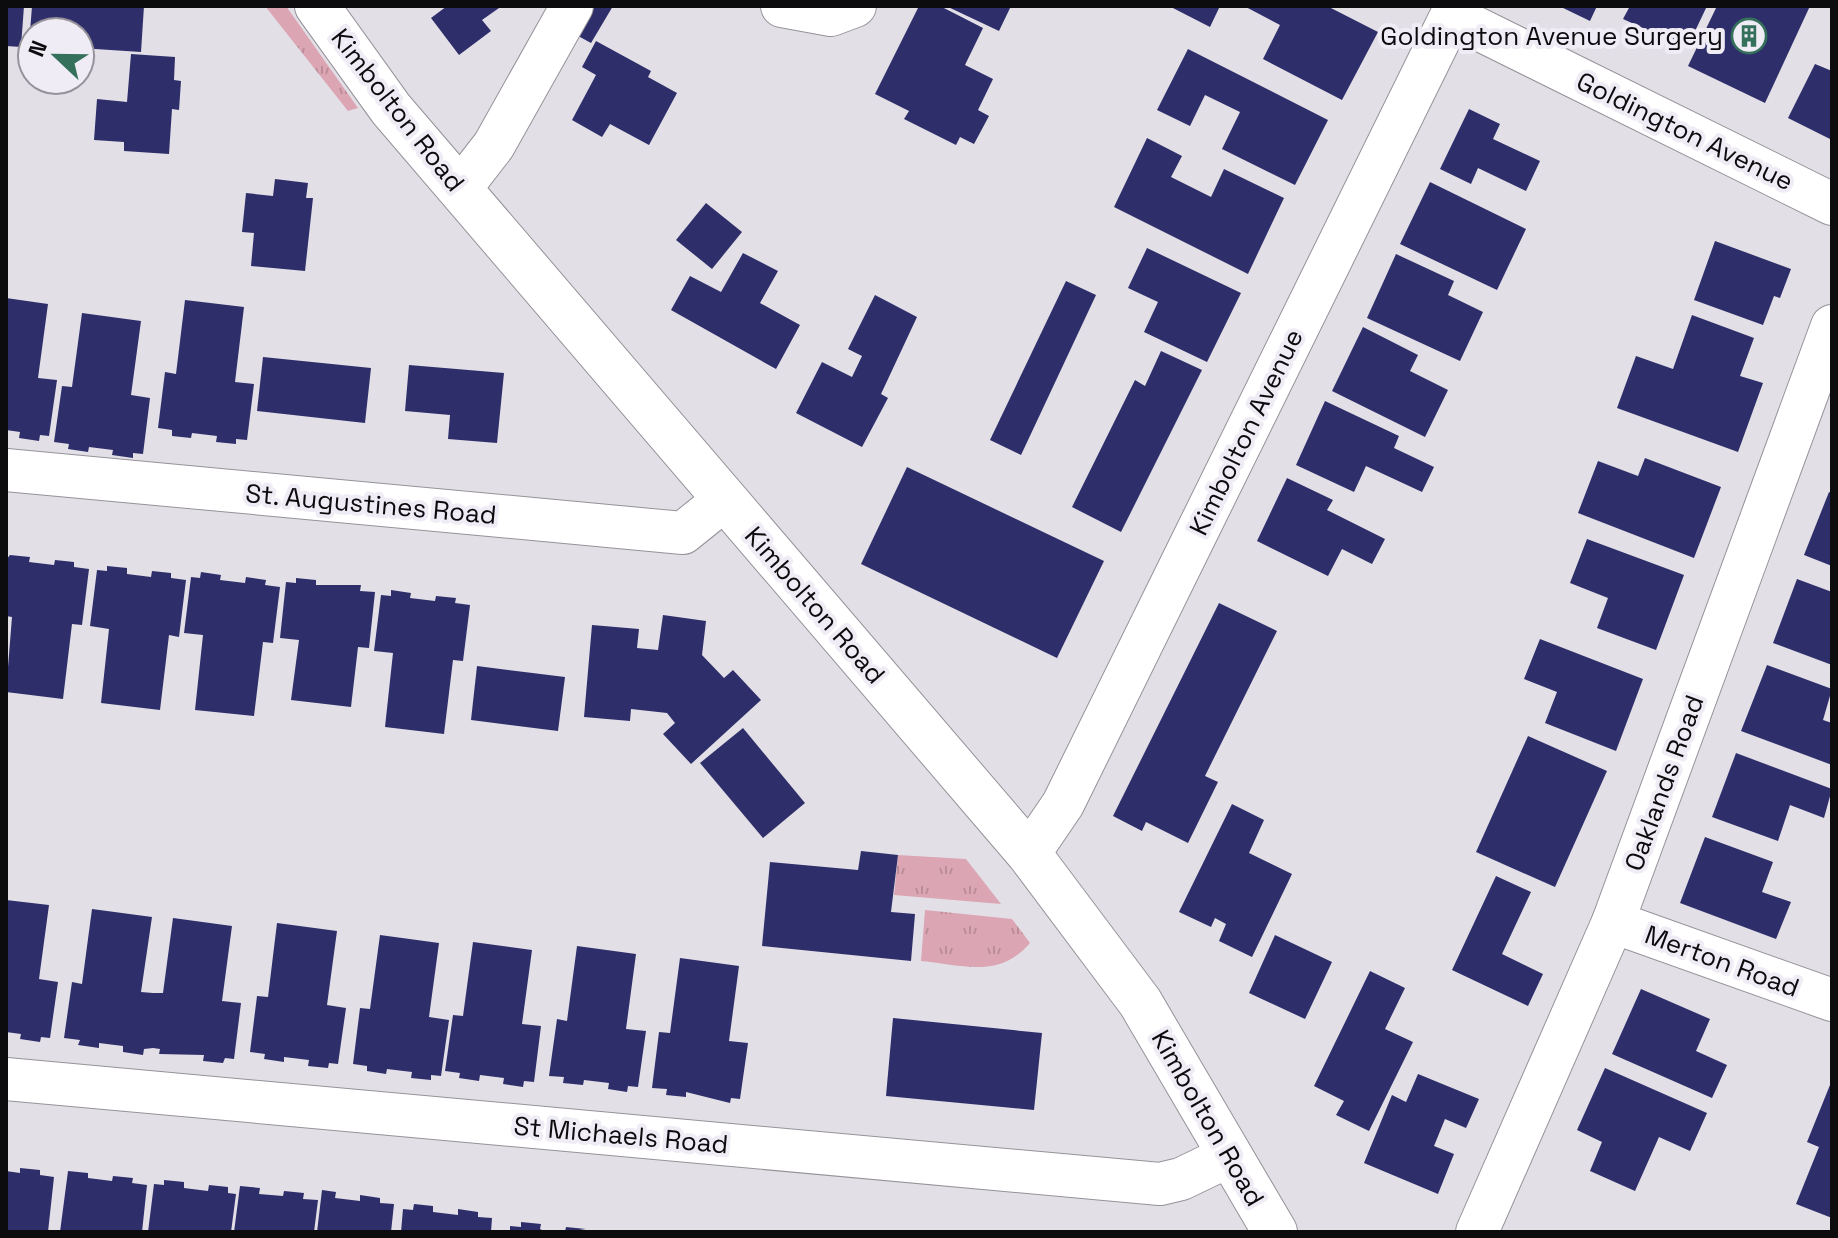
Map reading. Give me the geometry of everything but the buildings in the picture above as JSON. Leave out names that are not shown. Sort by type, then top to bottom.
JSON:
[{"type":"main road","name":"Kimbolton Road","points":[[317,6],[391,109],[1029,854],[1140,1002],[1275,1232]]},
{"type":"street","points":[[460,189],[494,145],[572,6]]},
{"type":"street","points":[[782,6],[831,15],[855,6]]},
{"type":"street","name":"Goldington Avenue","points":[[1454,11],[1832,204]]},
{"type":"street","name":"Kimbolton Avenue","points":[[1029,854],[1063,804],[1454,11]]},
{"type":"street","name":"Oaklands Road","points":[[1477,1232],[1613,922],[1832,326]]},
{"type":"street","name":"St. Augustines Road","points":[[6,470],[683,533],[724,500]]},
{"type":"street","name":"Merton Road","points":[[1613,922],[1832,1000]]},
{"type":"street","name":"St Michaels Road","points":[[6,1079],[1160,1184],[1181,1179],[1229,1156]]},
{"type":"green space","points":[[265,6],[286,6],[358,108],[348,111]]},
{"type":"green space","points":[[898,855],[966,859],[1001,904],[894,895]]},
{"type":"green space","points":[[925,910],[1012,919],[1030,943],[1006,962],[993,966],[966,967],[921,961]]},
{"type":"place","name":"Goldington Avenue Surgery","points":[[1749,36]]}]
